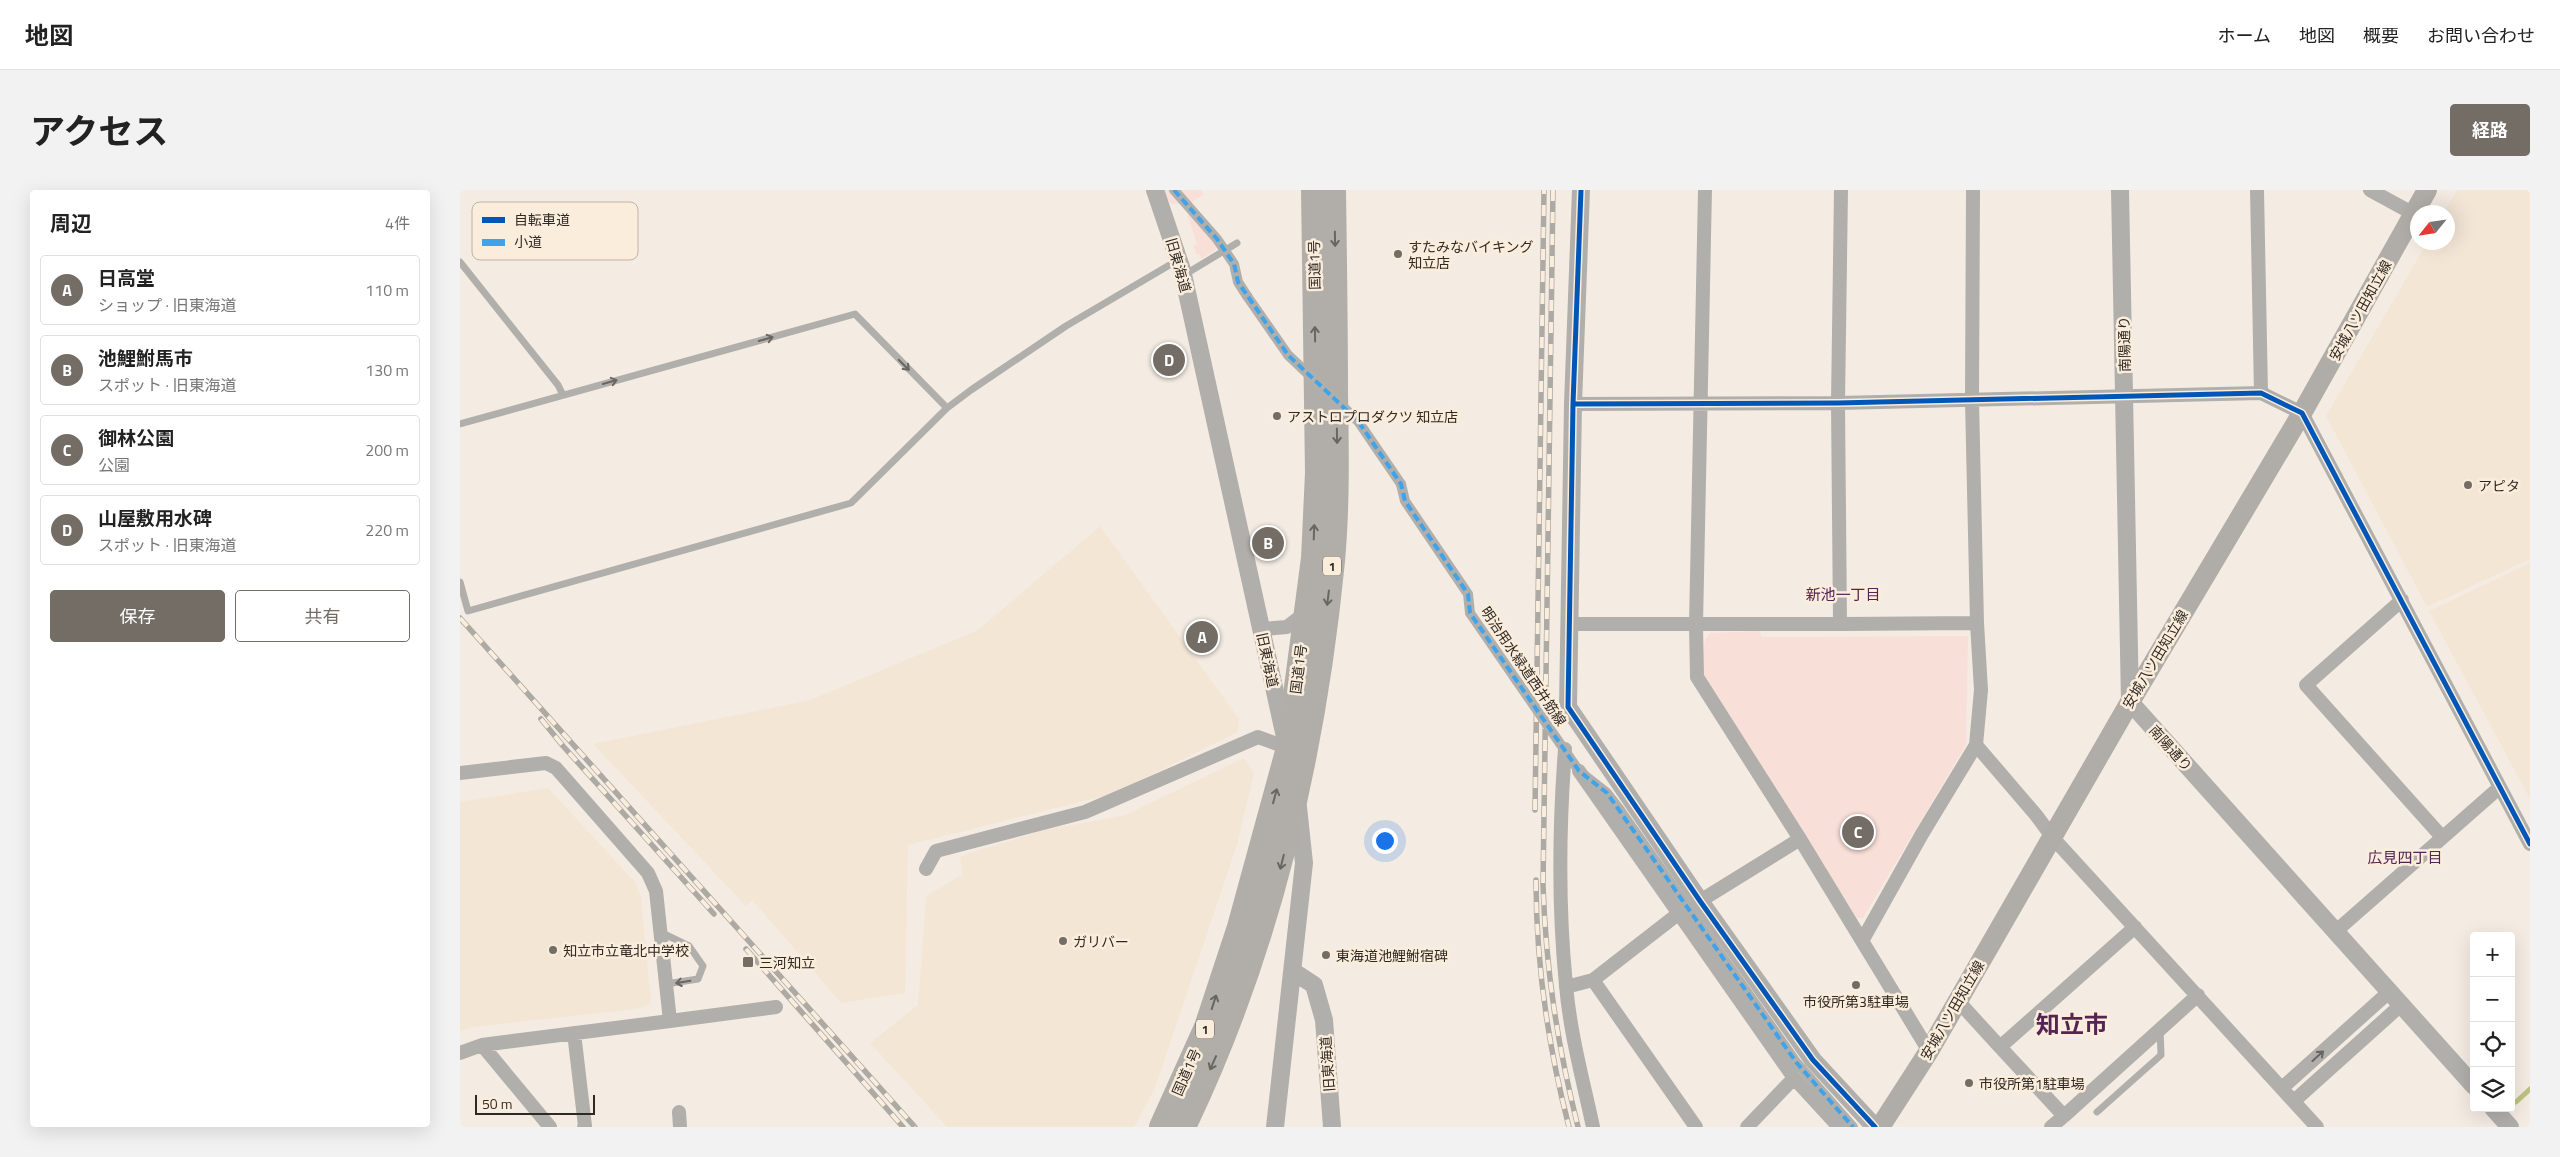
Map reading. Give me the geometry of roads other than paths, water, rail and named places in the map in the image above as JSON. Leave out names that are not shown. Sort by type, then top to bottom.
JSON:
[{"type":"highway","name":"国道1号","points":[[1184,1127],[1221,1046],[1249,931],[1288,748],[1313,558],[1317,473],[1313,190]]},
{"type":"highway","name":"国道1号","points":[[1161,1127],[1249,931],[1282,864],[1319,672],[1333,560],[1337,472],[1334,190]]},
{"type":"main road","name":"安城八ツ田知立線","points":[[2419,205],[2427,190]]},
{"type":"main road","name":"安城八ツ田知立線","points":[[1880,1127],[1929,1051],[2130,702],[2302,413],[2410,221]]},
{"type":"street","name":"旧東海道","points":[[1155,190],[1181,268],[1288,748],[1296,792],[1304,862],[1294,972],[1314,985],[1324,1020],[1332,1127]]},
{"type":"street","name":"明治用水緑道西井筋線","points":[[1174,190],[1225,250],[1234,264],[1238,282],[1288,355],[1358,421],[1401,484],[1405,501],[1468,594],[1470,613],[1579,771],[1607,793],[1796,1062],[1853,1127]]},
{"type":"street","points":[[1580,190],[1573,404],[1568,707],[1700,901],[1813,1060],[1875,1127]]},
{"type":"street","points":[[1704,190],[1696,625],[1697,678],[1800,839],[1929,1051]]},
{"type":"street","points":[[1840,624],[1838,403],[1841,190]]},
{"type":"street","points":[[1862,942],[1922,834],[1976,745],[1981,690],[1977,623],[1972,400],[1973,190]]},
{"type":"street","name":"南陽通り","points":[[2120,190],[2130,702],[2470,1082]]},
{"type":"street","points":[[2257,190],[2260,393]]},
{"type":"street","points":[[2370,190],[2410,212]]},
{"type":"street","points":[[1573,404],[1838,403],[2125,398],[2260,393],[2302,413],[2530,844]]},
{"type":"street","points":[[2402,600],[2306,685],[2442,837]]},
{"type":"street","points":[[1262,629],[1287,627],[1305,613]]},
{"type":"street","points":[[1570,624],[1977,623]]},
{"type":"street","points":[[926,869],[936,851],[1085,812],[1258,737],[1288,748]]},
{"type":"street","points":[[1976,745],[2036,815],[2053,838],[2198,994],[2317,1127]]},
{"type":"street","points":[[1594,1127],[1579,1065],[1566,987],[1559,864],[1565,749],[1678,914],[1794,1078],[1839,1127]]},
{"type":"street","points":[[460,773],[546,763],[556,768],[648,873],[656,890],[670,1021]]},
{"type":"street","points":[[2335,932],[2500,787]]},
{"type":"street","points":[[1700,901],[1800,839]]},
{"type":"street","points":[[1566,987],[1593,980],[1678,914]]},
{"type":"street","points":[[2000,1047],[2135,927]]},
{"type":"street","points":[[1275,1127],[1294,972]]},
{"type":"street","points":[[1593,980],[1696,1127]]},
{"type":"street","points":[[2282,1088],[2389,992]]},
{"type":"street","points":[[2051,1127],[2198,994]]},
{"type":"street","points":[[1958,1001],[2064,1116]]},
{"type":"street","points":[[2294,1102],[2401,1005]]},
{"type":"street","points":[[460,1053],[482,1045],[776,1007]]},
{"type":"street","points":[[574,1033],[584,1127]]},
{"type":"street","points":[[482,1045],[550,1127]]},
{"type":"street","points":[[1747,1127],[1794,1078]]},
{"type":"street","points":[[679,1112],[680,1127]]},
{"type":"street","points":[[2497,1112],[2510,1127]]},
{"type":"lane","points":[[460,582],[468,611],[851,503],[947,408],[1066,326],[1181,268],[1225,250],[1237,243]]},
{"type":"lane","points":[[460,262],[558,385],[563,396]]},
{"type":"lane","points":[[460,424],[855,314],[947,408]]},
{"type":"lane","points":[[662,933],[689,946],[703,966],[698,979],[666,984]]},
{"type":"lane","points":[[2097,1112],[2161,1055],[2160,1029]]},
{"type":"waterway","points":[[2516,1102],[2530,1089]]},
{"type":"railway","points":[[1535,810],[1544,190]]},
{"type":"railway","points":[[1553,190],[1543,885],[1547,947],[1558,1036],[1578,1127]]},
{"type":"railway","points":[[460,618],[915,1127]]},
{"type":"railway","points":[[541,719],[714,914]]},
{"type":"railway","points":[[1536,880],[1538,942],[1549,1035],[1569,1127]]},
{"type":"railway","points":[[746,949],[903,1127]]},
{"type":"place","name":"すたみなバイキング 知立店","points":[[1398,254]]},
{"type":"place","name":"山屋敷用水碑","points":[[1169,360]]},
{"type":"place","name":"アストロプロダクツ 知立店","points":[[1277,416]]},
{"type":"place","name":"アピタ","points":[[2468,485]]},
{"type":"place","name":"池鯉鮒馬市","points":[[1268,543]]},
{"type":"place","name":"日高堂","points":[[1202,637]]},
{"type":"place","name":"御林公園","points":[[1858,832]]},
{"type":"place","name":"ガリバー","points":[[1063,941]]},
{"type":"place","name":"知立市立竜北中学校","points":[[553,950]]},
{"type":"place","name":"東海道池鯉鮒宿碑","points":[[1326,955]]},
{"type":"place","name":"三河知立","points":[[748,962]]},
{"type":"place","name":"市役所第3駐車場","points":[[1856,985]]},
{"type":"place","name":"市役所第1駐車場","points":[[1969,1083]]},
{"type":"district","name":"新池一丁目","points":[[1843,594]]},
{"type":"district","name":"広見四丁目","points":[[2405,857]]},
{"type":"district","name":"知立市","points":[[2072,1024]]}]
